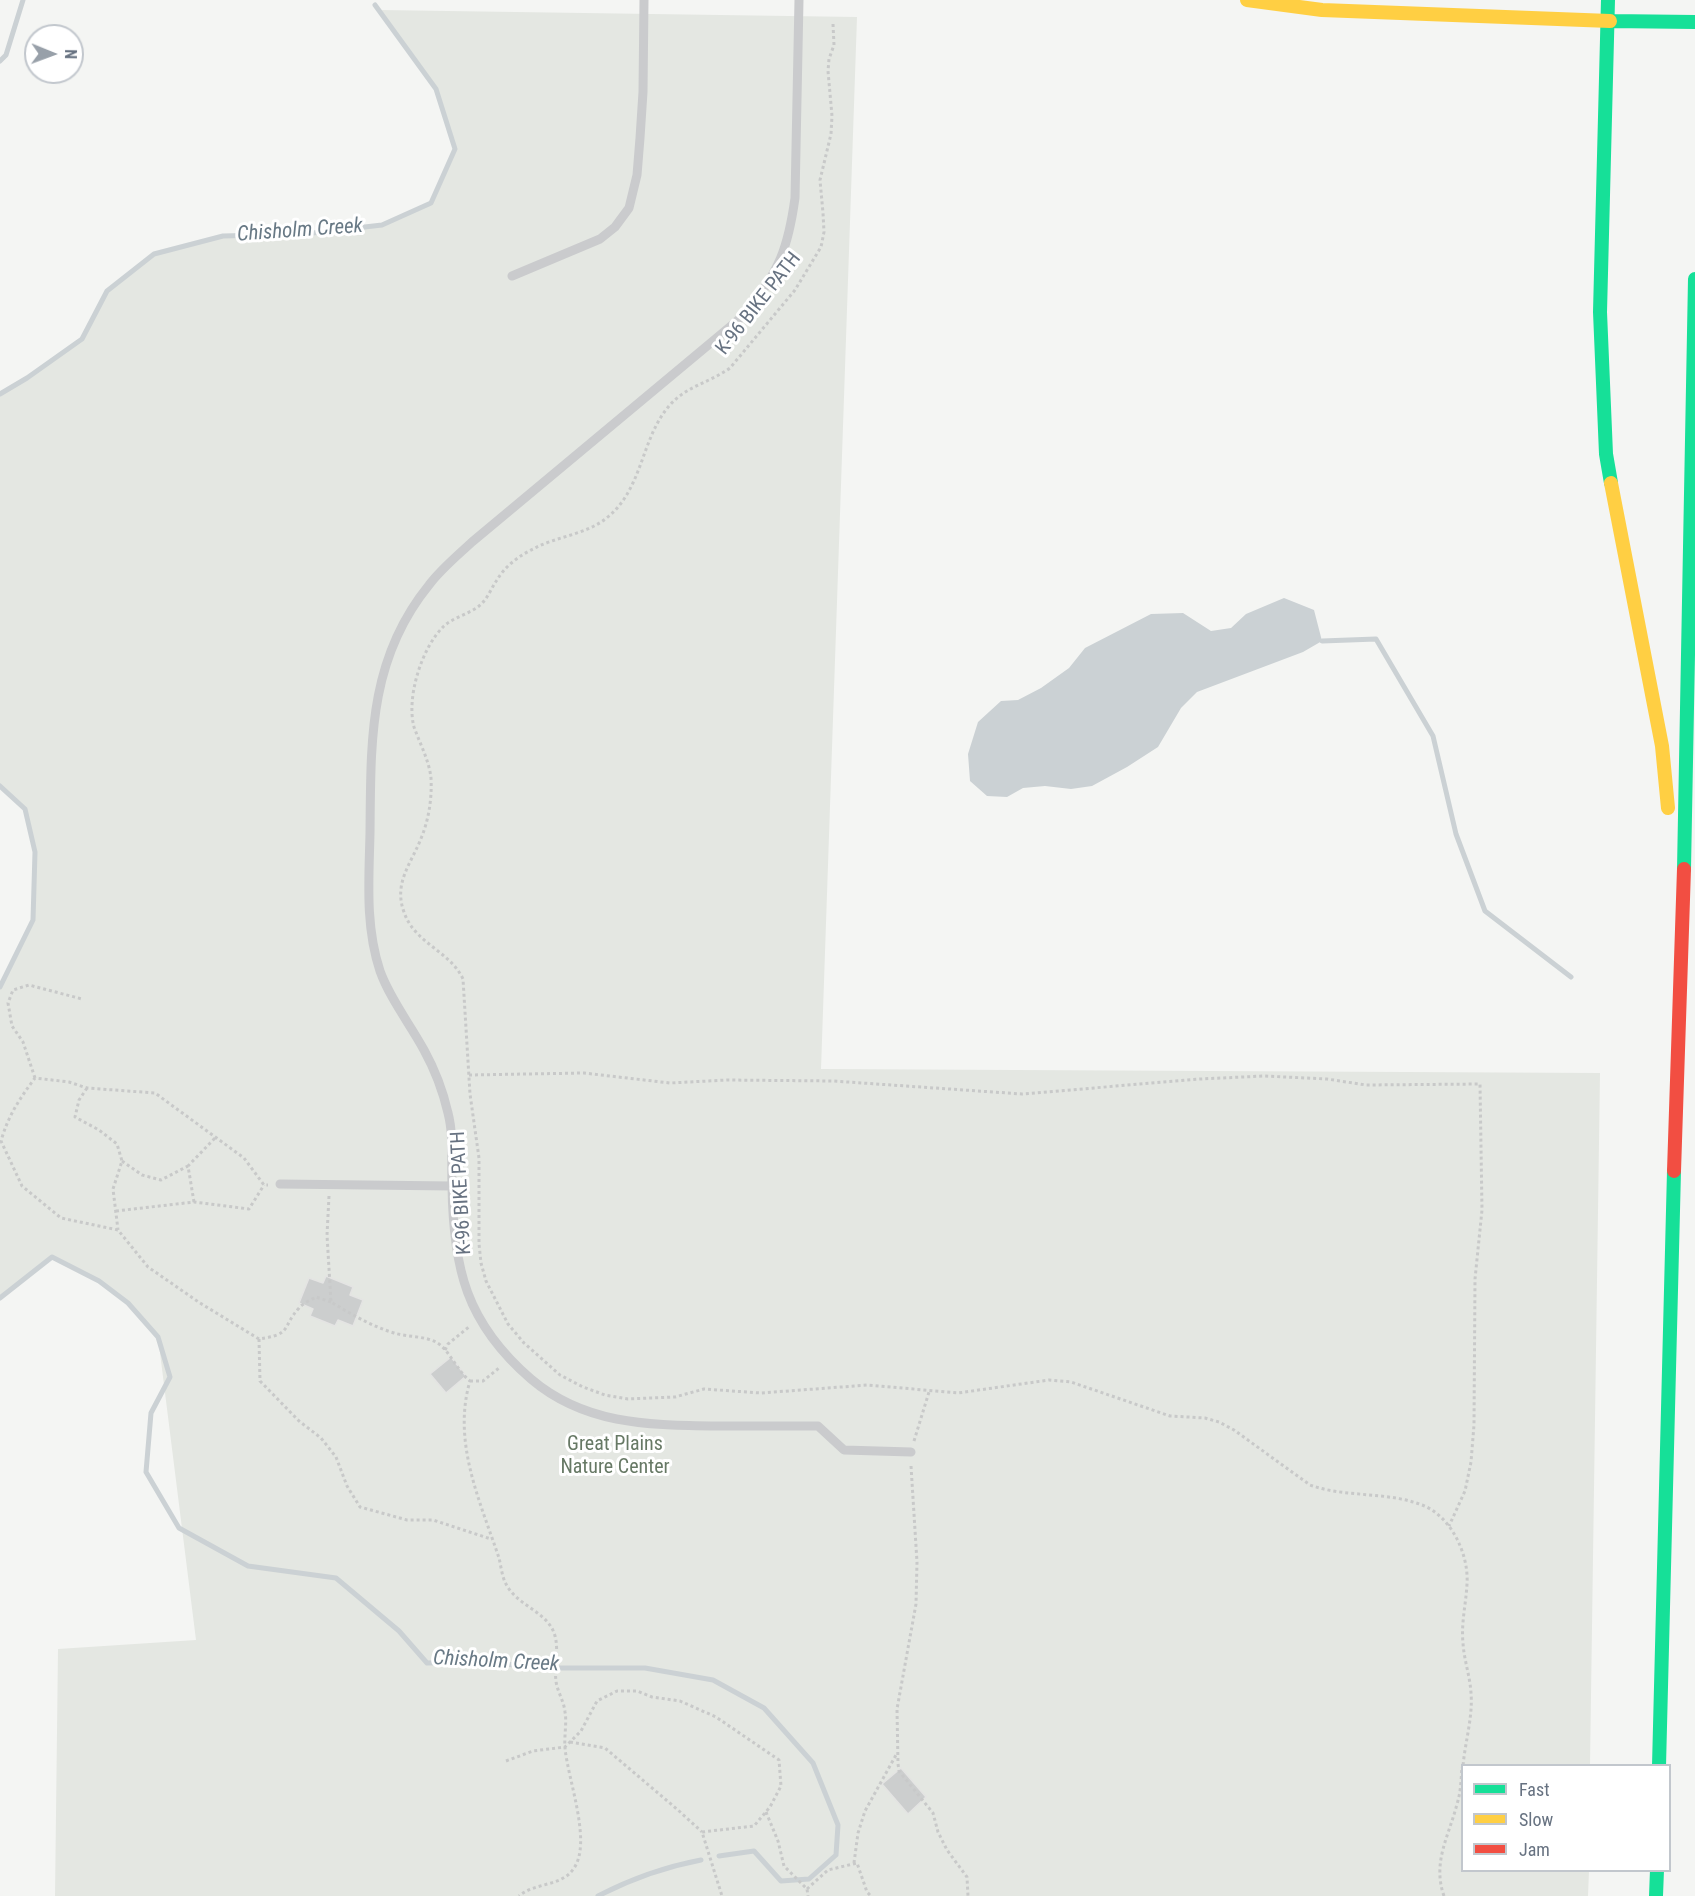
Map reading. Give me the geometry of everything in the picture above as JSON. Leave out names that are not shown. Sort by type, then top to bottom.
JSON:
[{"type":"main road","points":[[1247,0],[1322,10],[1695,22]]},
{"type":"main road","points":[[1608,0],[1600,312],[1606,454],[1662,746],[1681,944]]},
{"type":"main road","points":[[1659,1764],[1674,1156],[1685,838],[1695,279]]},
{"type":"main road","points":[[1656,1896],[1657,1872]]},
{"type":"lane","points":[[512,276],[600,239],[615,227],[628,208],[637,176],[640,138],[644,0]]},
{"type":"lane","points":[[799,0],[795,198],[791,229],[783,256],[749,311],[472,542],[446,566],[412,608],[389,652],[379,686],[374,716],[368,902],[372,938],[381,972],[392,997],[426,1053],[440,1085],[449,1115],[454,1241],[459,1269],[468,1297],[479,1319],[509,1358],[533,1381],[558,1398],[616,1420],[654,1425],[818,1426],[843,1450],[911,1452]]},
{"type":"lane","points":[[280,1184],[452,1185]]},
{"type":"path","name":"K-96 BIKE PATH","points":[[833,24],[834,45],[828,71],[832,116],[831,134],[820,180],[824,232],[821,247],[801,281],[730,368],[716,378],[682,392],[668,407],[656,423],[635,480],[619,507],[597,525],[535,548],[508,566],[480,606],[445,626],[434,639],[414,684],[412,707],[414,724],[429,765],[431,796],[428,818],[422,837],[404,872],[400,897],[411,927],[454,966],[463,979],[469,1075],[479,1158],[479,1244],[486,1281],[508,1324],[524,1343],[560,1375],[605,1395],[628,1399],[675,1397],[704,1389],[761,1393],[868,1385],[958,1393],[1049,1380],[1071,1382],[1170,1416],[1219,1422],[1234,1430],[1310,1485],[1337,1493],[1375,1495],[1421,1504],[1436,1512],[1449,1526],[1466,1565],[1463,1644],[1471,1694],[1463,1764]]},
{"type":"path","points":[[35,1078],[23,1042],[12,1026],[8,1003],[13,990],[29,985],[82,999]]},
{"type":"path","points":[[469,1075],[584,1073],[670,1083],[726,1080],[833,1081],[1022,1094],[1264,1076],[1327,1079],[1366,1084],[1480,1084],[1482,1210],[1475,1279],[1474,1425],[1471,1462],[1465,1491],[1449,1526]]},
{"type":"path","points":[[35,1078],[69,1082],[87,1088],[155,1094],[244,1158],[264,1185]]},
{"type":"path","points":[[35,1078],[16,1104],[5,1126],[1,1141],[22,1186],[61,1218],[118,1230]]},
{"type":"path","points":[[87,1088],[79,1100],[75,1116],[117,1144],[122,1161],[113,1189],[118,1230],[148,1267],[200,1303],[259,1339],[277,1336],[288,1328],[300,1307],[316,1297],[331,1302],[369,1324],[395,1333],[436,1342],[470,1382],[465,1398],[463,1426],[469,1465],[506,1584],[534,1612],[550,1623],[556,1637],[556,1682],[565,1712],[565,1747],[581,1836],[581,1852],[574,1869],[564,1879],[526,1890],[519,1896]]},
{"type":"path","points":[[122,1161],[142,1174],[161,1179],[188,1166],[215,1138]]},
{"type":"path","points":[[188,1166],[194,1202]]},
{"type":"path","points":[[264,1185],[280,1184]]},
{"type":"path","points":[[329,1184],[327,1235],[331,1302]]},
{"type":"path","points":[[115,1211],[194,1202],[249,1209],[264,1185]]},
{"type":"path","points":[[445,1350],[453,1340],[479,1319]]},
{"type":"path","points":[[259,1339],[260,1381],[299,1421],[321,1438],[336,1457],[347,1486],[360,1507],[407,1520],[433,1520],[491,1539]]},
{"type":"path","points":[[929,1392],[911,1452],[917,1562],[916,1604],[897,1709],[897,1754],[900,1771],[933,1813],[938,1832],[947,1850],[967,1877],[968,1896]]},
{"type":"path","points":[[506,1761],[533,1751],[565,1747],[581,1731],[597,1701],[617,1691],[637,1691],[652,1697],[680,1701],[716,1717],[779,1760],[781,1786],[770,1807],[754,1826],[702,1832]]},
{"type":"path","points":[[570,1742],[605,1749],[702,1832],[722,1896]]},
{"type":"path","points":[[872,1896],[867,1892],[857,1863],[855,1863],[858,1833],[865,1811],[880,1788],[886,1771],[897,1754]]},
{"type":"path","name":"K-96 BIKE PATH","points":[[1444,1896],[1439,1871],[1441,1852],[1457,1806],[1461,1779]]},
{"type":"path","points":[[766,1812],[778,1841],[784,1866],[807,1888],[808,1896]]},
{"type":"path","points":[[807,1888],[828,1870],[855,1863]]},
{"type":"green space","name":"Great Plains Nature Center","points":[[379,10],[857,17],[821,1069],[1600,1073],[1590,1764],[1461,1764],[1461,1872],[1589,1872],[1588,1896],[55,1896],[58,1649],[196,1640],[158,1337],[128,1303],[99,1281],[52,1258],[0,1298],[0,987],[33,920],[35,852],[25,809],[0,786],[0,394],[82,339],[107,291],[154,254],[223,236],[304,234],[382,225],[431,203],[455,149],[436,89]]},
{"type":"shaded area","points":[[1284,598],[1314,610],[1322,641],[1303,652],[1197,692],[1181,708],[1158,747],[1127,767],[1092,786],[1071,789],[1045,786],[1023,788],[1007,797],[987,796],[970,781],[968,754],[978,722],[1001,701],[1018,700],[1041,688],[1069,668],[1085,648],[1151,614],[1183,613],[1211,631],[1231,628],[1246,614]]},
{"type":"building","points":[[326,1276],[353,1287],[350,1295],[363,1300],[353,1326],[338,1320],[335,1326],[310,1316],[313,1309],[299,1303],[309,1278],[323,1283]]},
{"type":"building","points":[[451,1357],[466,1376],[446,1393],[430,1374]]},
{"type":"building","points":[[901,1768],[926,1797],[908,1814],[882,1784]]},
{"type":"waterway","points":[[0,61],[6,55],[23,0]]},
{"type":"waterway","name":"Chisholm Creek","points":[[0,394],[82,339],[107,291],[154,254],[223,236],[304,234],[382,225],[431,203],[455,149],[436,89],[375,5]]},
{"type":"waterway","points":[[1322,641],[1376,639],[1433,736],[1456,834],[1485,911],[1571,977]]},
{"type":"waterway","name":"Chisholm Creek","points":[[0,786],[25,809],[35,852],[33,920],[0,987]]},
{"type":"waterway","name":"Chisholm Creek","points":[[0,1298],[52,1257],[99,1281],[128,1303],[158,1337],[170,1377],[151,1413],[146,1472],[179,1528],[248,1566],[336,1578],[399,1631],[427,1663],[475,1662],[556,1668],[645,1668],[713,1680],[764,1708],[813,1763],[838,1825],[836,1855],[809,1879],[781,1881],[754,1851],[719,1856]]},
{"type":"waterway","name":"Chisholm Creek","points":[[598,1896],[648,1874],[701,1860]]},
{"type":"traffic: fast","points":[[1608,0],[1600,312],[1606,454],[1611,483]]},
{"type":"traffic: fast","points":[[1610,21],[1695,22]]},
{"type":"traffic: fast","points":[[1684,869],[1695,279]]},
{"type":"traffic: fast","points":[[1659,1764],[1674,1171]]},
{"type":"traffic: fast","points":[[1656,1896],[1657,1872]]},
{"type":"traffic: slow","points":[[1247,0],[1322,10],[1610,21]]},
{"type":"traffic: slow","points":[[1611,483],[1662,746],[1668,808]]},
{"type":"traffic: jam","points":[[1674,1171],[1684,869]]}]
